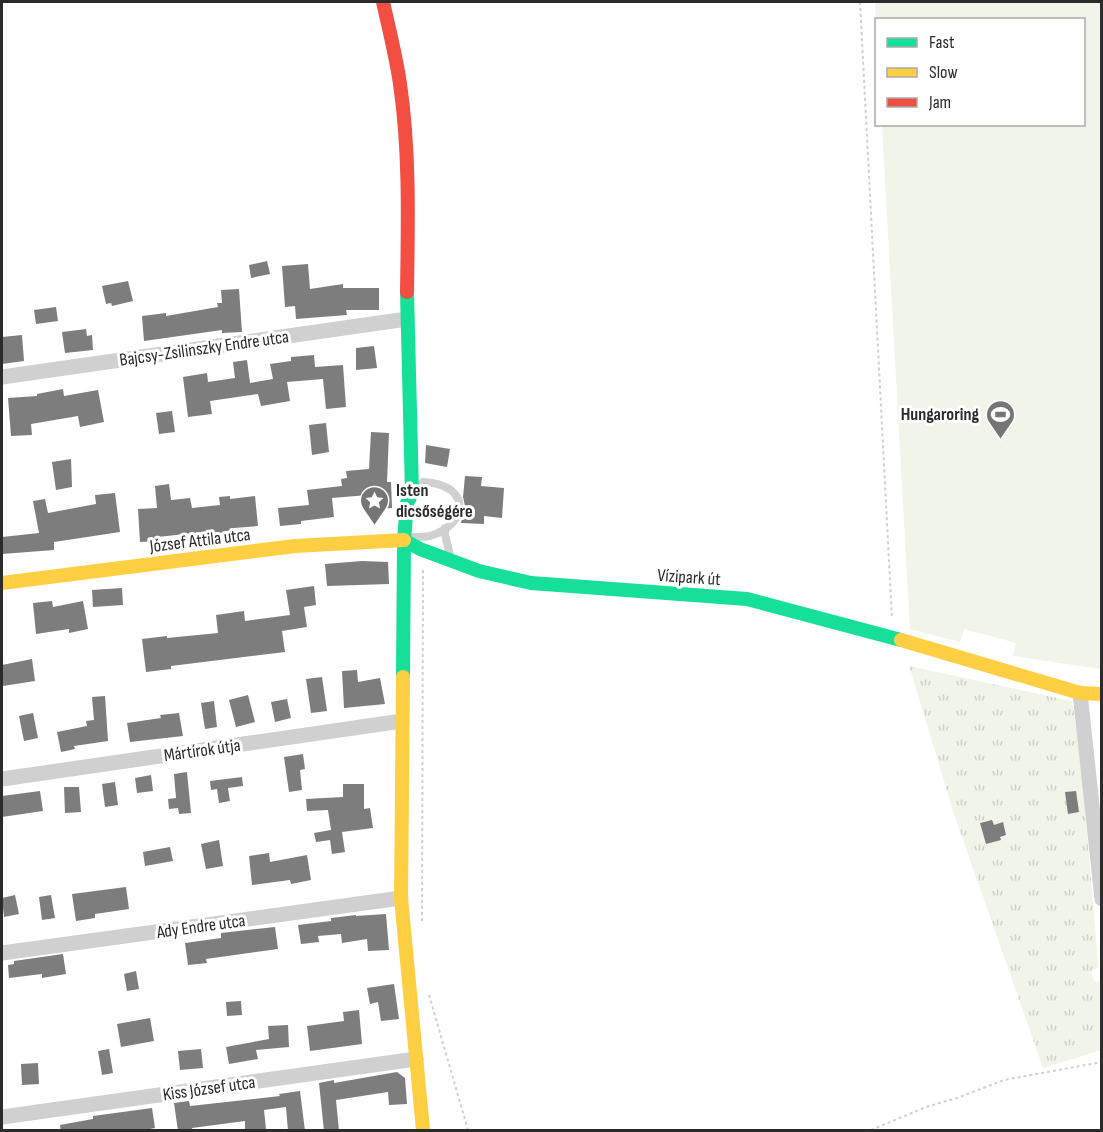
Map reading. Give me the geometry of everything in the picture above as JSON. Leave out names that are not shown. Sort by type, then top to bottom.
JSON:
[{"type":"street","points":[[384,2],[400,84],[405,138],[412,493],[407,503],[404,540],[401,898],[423,1131]]},
{"type":"street","name":"Bajcsy-Zsilinszky Endre utca","points":[[2,377],[407,319]]},
{"type":"street","name":"Vízipark út","points":[[404,540],[423,550],[479,571],[531,583],[747,599],[892,638],[1080,693],[1101,694]]},
{"type":"street","name":"József Attila utca","points":[[2,583],[295,546],[404,540]]},
{"type":"street","points":[[1080,693],[1101,899]]},
{"type":"street","name":"Mártírok útja","points":[[2,780],[402,721]]},
{"type":"street","name":"Ady Endre utca","points":[[2,953],[401,898]]},
{"type":"street","name":"Kiss József utca","points":[[2,1117],[416,1059]]},
{"type":"lane","points":[[404,540],[410,537],[428,537],[445,528],[456,518],[458,511],[459,504],[453,490],[438,483],[423,482],[412,493]]},
{"type":"lane","points":[[445,528],[444,535],[449,554],[454,561]]},
{"type":"path","points":[[860,2],[892,638]]},
{"type":"path","points":[[422,928],[423,550]]},
{"type":"path","points":[[429,994],[468,1131]]},
{"type":"path","points":[[871,1131],[926,1107],[1004,1080],[1101,1062]]},
{"type":"green space","name":"Hungaroring","points":[[875,2],[1101,2],[1101,669],[1013,656],[1016,643],[964,629],[960,642],[910,629],[882,126],[1085,126],[1085,18],[876,18]]},
{"type":"green space","points":[[909,666],[1071,701],[1083,785],[1098,962],[1098,967],[1091,972],[1094,981],[1101,982],[1101,1050],[1043,1068],[954,814]]},
{"type":"building","points":[[267,261],[270,274],[251,278],[249,265]]},
{"type":"building","points":[[308,264],[310,289],[343,284],[343,288],[379,288],[379,310],[346,310],[347,315],[296,319],[295,306],[285,307],[282,266]]},
{"type":"building","points":[[128,281],[133,301],[112,306],[111,303],[106,304],[102,286]]},
{"type":"building","points":[[239,289],[242,332],[222,333],[222,330],[144,341],[142,316],[166,313],[166,316],[218,307],[217,303],[222,303],[221,290]]},
{"type":"building","points":[[56,307],[58,321],[36,324],[34,310]]},
{"type":"building","points":[[86,329],[87,336],[92,335],[93,350],[65,353],[62,332]]},
{"type":"building","points":[[22,335],[24,361],[2,364],[2,337]]},
{"type":"building","points":[[374,346],[377,368],[356,370],[356,348]]},
{"type":"building","points":[[314,355],[315,367],[343,365],[346,407],[326,409],[323,379],[287,382],[290,401],[261,406],[258,394],[210,401],[212,414],[188,417],[183,377],[207,373],[208,382],[235,378],[233,362],[247,360],[250,383],[273,379],[270,364],[291,361],[291,357]]},
{"type":"building","points":[[63,389],[64,396],[98,390],[104,422],[80,427],[78,416],[31,424],[32,435],[11,436],[8,398],[37,396],[37,394]]},
{"type":"building","points":[[172,411],[175,432],[159,434],[156,413]]},
{"type":"building","points":[[326,423],[329,452],[312,455],[309,425]]},
{"type":"building","points":[[371,432],[389,433],[387,482],[391,482],[392,508],[368,509],[368,495],[332,498],[334,517],[280,526],[278,508],[309,505],[307,490],[342,486],[341,479],[347,478],[346,471],[369,469]]},
{"type":"building","points":[[426,445],[450,449],[447,467],[425,463]]},
{"type":"building","points":[[71,459],[72,487],[56,490],[52,462]]},
{"type":"building","points":[[465,476],[482,477],[481,486],[504,488],[502,518],[484,516],[484,524],[461,523],[465,506],[463,497]]},
{"type":"building","points":[[169,484],[171,500],[190,498],[192,508],[220,505],[219,497],[230,496],[230,499],[255,496],[258,526],[234,528],[234,531],[213,534],[212,531],[158,537],[158,541],[140,542],[138,509],[157,508],[155,486]]},
{"type":"building","points":[[115,493],[120,532],[54,542],[54,550],[2,554],[2,537],[39,533],[33,501],[45,499],[48,513],[96,504],[95,495]]},
{"type":"building","points":[[362,561],[388,562],[389,584],[327,586],[325,564]]},
{"type":"building","points":[[314,586],[316,605],[304,607],[307,627],[282,631],[285,652],[171,666],[171,669],[146,672],[142,639],[218,633],[216,615],[244,611],[245,621],[290,615],[286,590]]},
{"type":"building","points":[[122,588],[123,605],[93,607],[92,590]]},
{"type":"building","points":[[52,601],[53,607],[83,601],[88,629],[69,633],[69,629],[36,634],[33,603]]},
{"type":"building","points":[[32,659],[35,681],[3,686],[2,665]]},
{"type":"building","points":[[357,670],[358,682],[380,678],[385,704],[344,708],[342,671]]},
{"type":"building","points":[[322,677],[327,711],[311,713],[306,679]]},
{"type":"building","points":[[248,695],[255,722],[236,727],[229,700]]},
{"type":"building","points":[[105,696],[108,741],[74,746],[75,749],[61,752],[57,732],[87,726],[86,721],[94,720],[92,697]]},
{"type":"building","points":[[287,699],[291,718],[275,722],[271,702]]},
{"type":"building","points":[[214,701],[217,727],[205,729],[201,703]]},
{"type":"building","points":[[33,713],[38,738],[24,741],[19,716]]},
{"type":"building","points":[[179,713],[183,736],[130,742],[127,723]]},
{"type":"building","points":[[303,754],[305,769],[300,770],[302,790],[289,792],[284,757]]},
{"type":"building","points":[[187,772],[191,813],[179,814],[178,808],[169,809],[168,799],[176,798],[174,774]]},
{"type":"building","points":[[151,775],[153,791],[137,793],[135,778]]},
{"type":"building","points":[[242,777],[243,786],[228,788],[230,801],[219,803],[217,789],[211,790],[210,781]]},
{"type":"building","points":[[115,782],[118,805],[105,807],[102,784]]},
{"type":"building","points":[[343,784],[364,784],[364,809],[370,808],[373,828],[342,832],[345,852],[332,854],[330,840],[316,842],[314,833],[331,830],[328,810],[307,811],[306,799],[343,797]]},
{"type":"building","points":[[64,787],[79,787],[81,812],[65,813]]},
{"type":"building","points":[[40,791],[43,811],[2,817],[2,796]]},
{"type":"building","points":[[1076,791],[1079,812],[1068,814],[1065,792]]},
{"type":"building","points":[[992,820],[994,825],[1003,822],[1006,835],[1000,837],[1001,840],[986,844],[980,823]]},
{"type":"building","points":[[219,840],[223,866],[206,869],[201,844]]},
{"type":"building","points":[[170,847],[173,861],[145,866],[143,852]]},
{"type":"building","points":[[269,853],[270,862],[307,855],[311,880],[291,884],[290,880],[252,885],[249,856]]},
{"type":"building","points":[[126,887],[129,909],[95,914],[95,918],[76,921],[72,894]]},
{"type":"building","points":[[15,895],[19,914],[4,917],[2,898]]},
{"type":"building","points":[[51,895],[55,918],[42,920],[39,897]]},
{"type":"building","points":[[386,914],[389,950],[368,951],[367,939],[342,943],[341,934],[318,936],[319,942],[301,944],[298,925],[331,921],[331,918]]},
{"type":"building","points":[[275,927],[278,949],[206,959],[207,963],[188,965],[185,943],[221,938],[221,933]]},
{"type":"building","points":[[63,954],[66,974],[42,978],[42,974],[9,978],[8,965],[14,964],[14,961]]},
{"type":"building","points":[[136,971],[139,989],[127,991],[124,974]]},
{"type":"building","points":[[394,984],[399,1019],[381,1021],[378,1002],[370,1004],[367,988]]},
{"type":"building","points":[[241,1001],[242,1015],[227,1016],[226,1002]]},
{"type":"building","points":[[359,1010],[362,1044],[310,1051],[307,1026],[344,1021],[343,1012]]},
{"type":"building","points":[[150,1018],[154,1041],[121,1047],[117,1024]]},
{"type":"building","points":[[288,1025],[289,1047],[256,1050],[258,1059],[229,1064],[226,1047],[269,1039],[268,1026]]},
{"type":"building","points":[[109,1049],[113,1073],[102,1075],[98,1051]]},
{"type":"building","points":[[201,1049],[203,1068],[180,1070],[178,1051]]},
{"type":"building","points":[[38,1063],[39,1084],[22,1085],[21,1064]]},
{"type":"building","points":[[397,1072],[405,1078],[407,1104],[389,1105],[388,1092],[336,1100],[339,1131],[324,1131],[319,1083],[334,1080],[334,1083]]},
{"type":"building","points":[[300,1091],[305,1131],[288,1131],[286,1107],[264,1110],[266,1129],[245,1131],[245,1121],[192,1128],[193,1131],[178,1131],[174,1103],[189,1101],[190,1106],[280,1096],[279,1094]]},
{"type":"building","points":[[152,1108],[155,1128],[139,1131],[61,1131],[60,1125],[93,1119],[93,1116]]},
{"type":"traffic: fast","points":[[403,677],[404,540],[407,503],[412,493],[407,292]]},
{"type":"traffic: fast","points":[[404,540],[420,549],[479,571],[531,583],[747,599],[901,640]]},
{"type":"traffic: slow","points":[[2,583],[295,546],[404,540]]},
{"type":"traffic: slow","points":[[901,640],[1080,693],[1102,694]]},
{"type":"traffic: slow","points":[[403,677],[401,898],[423,1130]]},
{"type":"traffic: jam","points":[[383,2],[403,110],[408,188],[407,292]]},
{"type":"place","name":"Hungaroring","points":[[1000,440]]},
{"type":"place","name":"Isten dicsőségére","points":[[375,526]]}]
